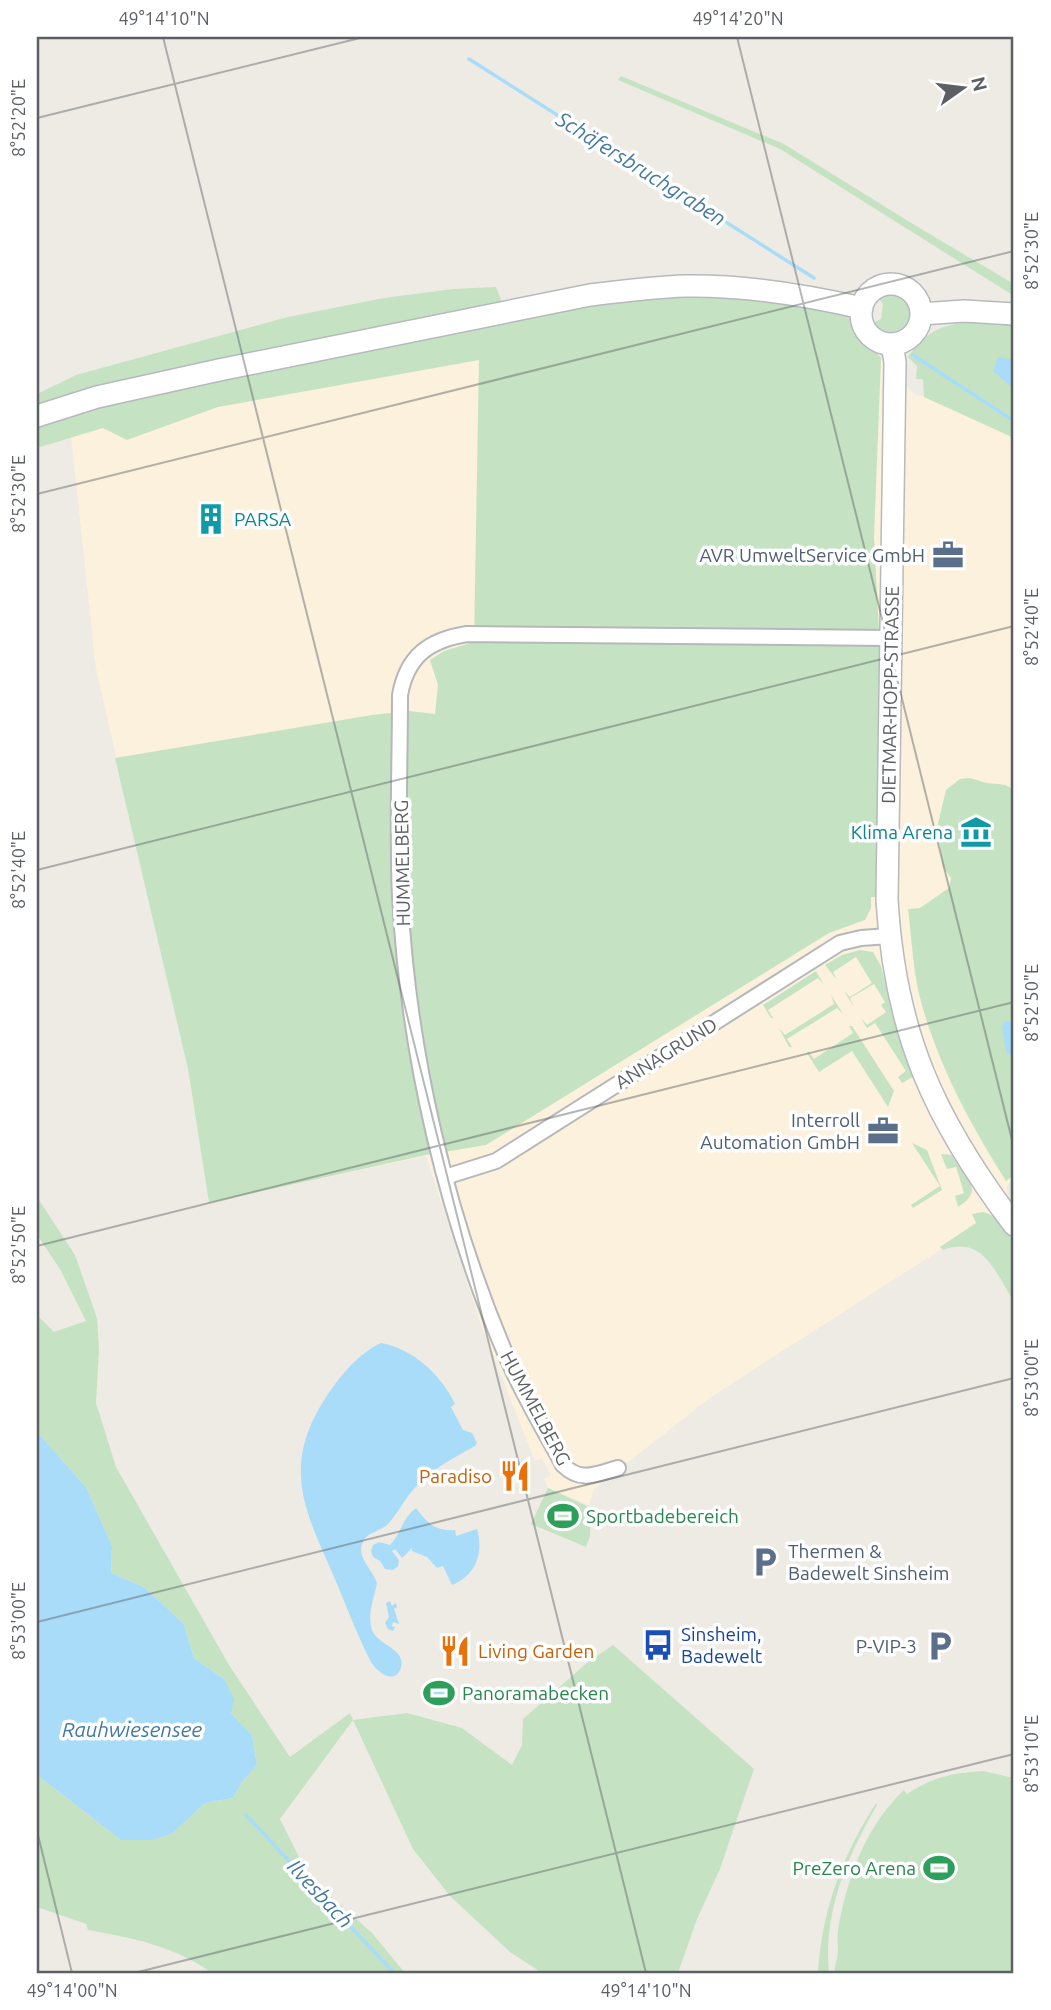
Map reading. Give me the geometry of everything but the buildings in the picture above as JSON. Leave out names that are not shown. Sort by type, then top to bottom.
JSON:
[{"type":"main road","points":[[894,284],[905,287],[914,294],[921,314],[919,326],[913,335],[892,344],[877,340],[869,333],[862,319],[862,308],[873,290],[894,284]]},
{"type":"main road","points":[[37,416],[97,397],[151,385],[590,295],[650,288],[718,286],[768,290],[862,308]]},
{"type":"main road","points":[[921,314],[1014,314]]},
{"type":"main road","name":"DIETMAR-HOPP-STRASSE","points":[[892,344],[895,362],[887,900],[894,976],[923,1074],[939,1110],[961,1149],[1014,1225]]},
{"type":"street","name":"HUMMELBERG","points":[[618,1468],[588,1476],[577,1476],[563,1465],[509,1363],[474,1269],[445,1177],[418,1060],[400,894],[400,695],[403,677],[417,656],[444,639],[467,634],[890,638]]},
{"type":"street","name":"ANNAGRUND","points":[[445,1177],[496,1161],[840,943],[889,936]]},
{"type":"shaded area","points":[[797,347],[881,358],[914,394],[927,397],[1014,438],[1014,1181],[1008,1184],[1006,1195],[990,1218],[711,1397],[594,1489],[589,1505],[548,1488],[544,1479],[551,1475],[542,1458],[535,1461],[481,1325],[426,1156],[209,1203],[188,1069],[96,669],[71,436],[363,360]]},
{"type":"green space","points":[[621,76],[784,144],[1014,284],[1014,296],[780,149],[618,80]]},
{"type":"green space","points":[[496,287],[503,305],[37,409],[37,394],[76,375],[288,317],[384,298],[453,289]]},
{"type":"green space","points":[[893,290],[907,296],[915,313],[906,332],[891,336],[882,334],[871,324],[881,319],[883,304],[877,296]]},
{"type":"green space","points":[[711,293],[790,303],[848,316],[881,358],[874,537],[881,670],[879,897],[871,897],[871,908],[865,920],[829,933],[486,1145],[426,1155],[209,1203],[188,1069],[115,758],[372,715],[409,711],[435,714],[438,685],[430,660],[444,651],[474,642],[479,360],[218,407],[127,440],[103,428],[37,448],[37,428],[83,412],[425,333],[637,297]]},
{"type":"green space","points":[[1000,319],[1014,321],[1014,438],[924,397],[923,379],[916,379],[917,366],[908,357],[918,344],[938,329],[960,323]]},
{"type":"green space","points":[[969,778],[1005,785],[1014,791],[1014,1175],[1006,1181],[958,1096],[929,1029],[917,982],[908,909],[920,908],[949,888],[951,878],[943,867],[937,828],[946,790],[960,779]]},
{"type":"green space","points":[[860,950],[873,952],[881,966],[896,1028],[913,1077],[902,1083],[898,1077],[906,1071],[875,1023],[867,1028],[861,1018],[867,1025],[886,1012],[881,1005],[885,1002],[874,984],[850,998],[854,1007],[844,991],[850,997],[872,983],[856,957],[833,972],[837,980],[825,965],[842,955]]},
{"type":"green space","points":[[816,971],[824,985],[818,978],[768,1010],[771,1018],[763,1005]]},
{"type":"green space","points":[[831,995],[843,1014],[837,1008],[787,1039],[792,1047],[789,1047],[779,1028],[785,1035],[834,1004]]},
{"type":"green space","points":[[849,1026],[852,1026],[894,1091],[888,1107],[852,1051],[819,1072],[807,1053],[808,1051],[814,1059],[853,1033]]},
{"type":"green space","points":[[912,1143],[927,1150],[942,1190],[913,1208],[911,1205],[940,1186]]},
{"type":"green space","points":[[941,1154],[952,1155],[972,1188],[967,1200],[958,1207],[955,1196],[964,1193],[956,1167],[947,1169]]},
{"type":"green space","points":[[37,1197],[75,1255],[97,1318],[99,1350],[96,1403],[116,1467],[229,1665],[290,1757],[350,1713],[353,1720],[280,1819],[309,1877],[372,1933],[405,1973],[212,1973],[168,1950],[137,1940],[88,1930],[86,1924],[37,1907],[37,1775],[121,1840],[173,1833],[205,1803],[233,1798],[242,1782],[257,1765],[252,1735],[231,1713],[224,1679],[194,1658],[184,1624],[144,1587],[111,1573],[112,1546],[86,1487],[37,1432],[37,1315],[54,1332],[86,1321],[60,1269],[37,1235]]},
{"type":"green space","points":[[983,1212],[1001,1223],[1014,1241],[1014,1302],[994,1269],[978,1252],[968,1248],[943,1250],[940,1247],[976,1223],[972,1214]]},
{"type":"green space","name":"Sportbadebereich","points":[[548,1488],[591,1508],[590,1536],[586,1547],[531,1524]]},
{"type":"green space","points":[[613,1645],[754,1769],[720,1869],[697,1919],[678,1973],[542,1973],[510,1952],[450,1896],[413,1849],[353,1720],[407,1713],[462,1728],[512,1765],[522,1745],[523,1719],[588,1662]]},
{"type":"green space","name":"PreZero Arena","points":[[983,1771],[1014,1778],[1014,1973],[834,1973],[838,1930],[847,1891],[860,1854],[878,1820],[904,1790],[907,1794],[943,1777]]},
{"type":"green space","points":[[876,1803],[847,1865],[834,1907],[828,1950],[829,1973],[818,1973],[824,1927],[836,1884],[853,1843]]},
{"type":"water","points":[[998,357],[1014,360],[1014,389],[993,371]]},
{"type":"water","points":[[1005,1021],[1011,1022],[1014,1030],[1014,1060],[1006,1051],[1002,1027]]},
{"type":"water","points":[[381,1343],[405,1351],[435,1374],[455,1404],[451,1407],[463,1430],[472,1433],[477,1443],[427,1476],[409,1494],[387,1525],[370,1535],[362,1544],[363,1559],[377,1583],[371,1612],[372,1630],[380,1640],[397,1652],[402,1663],[400,1670],[393,1676],[385,1675],[373,1666],[366,1652],[314,1530],[302,1487],[301,1465],[304,1443],[328,1394],[365,1352]]},
{"type":"water","name":"Rauhwiesensee","points":[[37,1432],[86,1487],[112,1546],[111,1573],[144,1587],[184,1624],[194,1658],[224,1679],[234,1699],[231,1713],[252,1735],[257,1765],[242,1782],[233,1798],[205,1803],[173,1833],[152,1840],[121,1840],[37,1775]]},
{"type":"water","points":[[416,1508],[432,1525],[455,1530],[456,1536],[477,1529],[479,1546],[476,1562],[460,1581],[452,1585],[443,1566],[437,1568],[427,1557],[412,1551],[412,1548],[402,1558],[395,1549],[392,1551],[399,1560],[398,1566],[393,1570],[385,1569],[380,1561],[373,1557],[373,1545],[379,1542],[390,1545],[407,1517]]},
{"type":"water","points":[[390,1601],[392,1606],[396,1603],[397,1607],[394,1609],[399,1624],[393,1622],[393,1631],[388,1629],[385,1623],[389,1617],[386,1603]]},
{"type":"water","name":"Panoramabecken","points":[[448,1681],[454,1690],[431,1704],[425,1696]]},
{"type":"waterway","name":"Schäfersbruchgraben","points":[[469,59],[814,278]]},
{"type":"waterway","name":"Schäfersbruchgraben","points":[[913,355],[1014,421]]},
{"type":"waterway","name":"Ilvesbach","points":[[246,1815],[394,1973]]},
{"type":"place","name":"PARSA","points":[[211,519]]},
{"type":"place","name":"AVR UmweltService GmbH","points":[[948,555]]},
{"type":"place","name":"Klima Arena","points":[[976,832]]},
{"type":"place","name":"Interroll Automation GmbH","points":[[883,1131]]},
{"type":"place","name":"Paradiso","points":[[515,1476]]},
{"type":"place","name":"Sportbadebereich","points":[[563,1516]]},
{"type":"place","name":"Thermen & Badewelt Sinsheim","points":[[765,1562]]},
{"type":"place","name":"Sinsheim, Badewelt","points":[[658,1645]]},
{"type":"place","name":"P-VIP-3","points":[[940,1646]]},
{"type":"place","name":"Living Garden","points":[[455,1651]]},
{"type":"place","name":"Panoramabecken","points":[[439,1693]]},
{"type":"place","name":"PreZero Arena","points":[[939,1868]]}]
